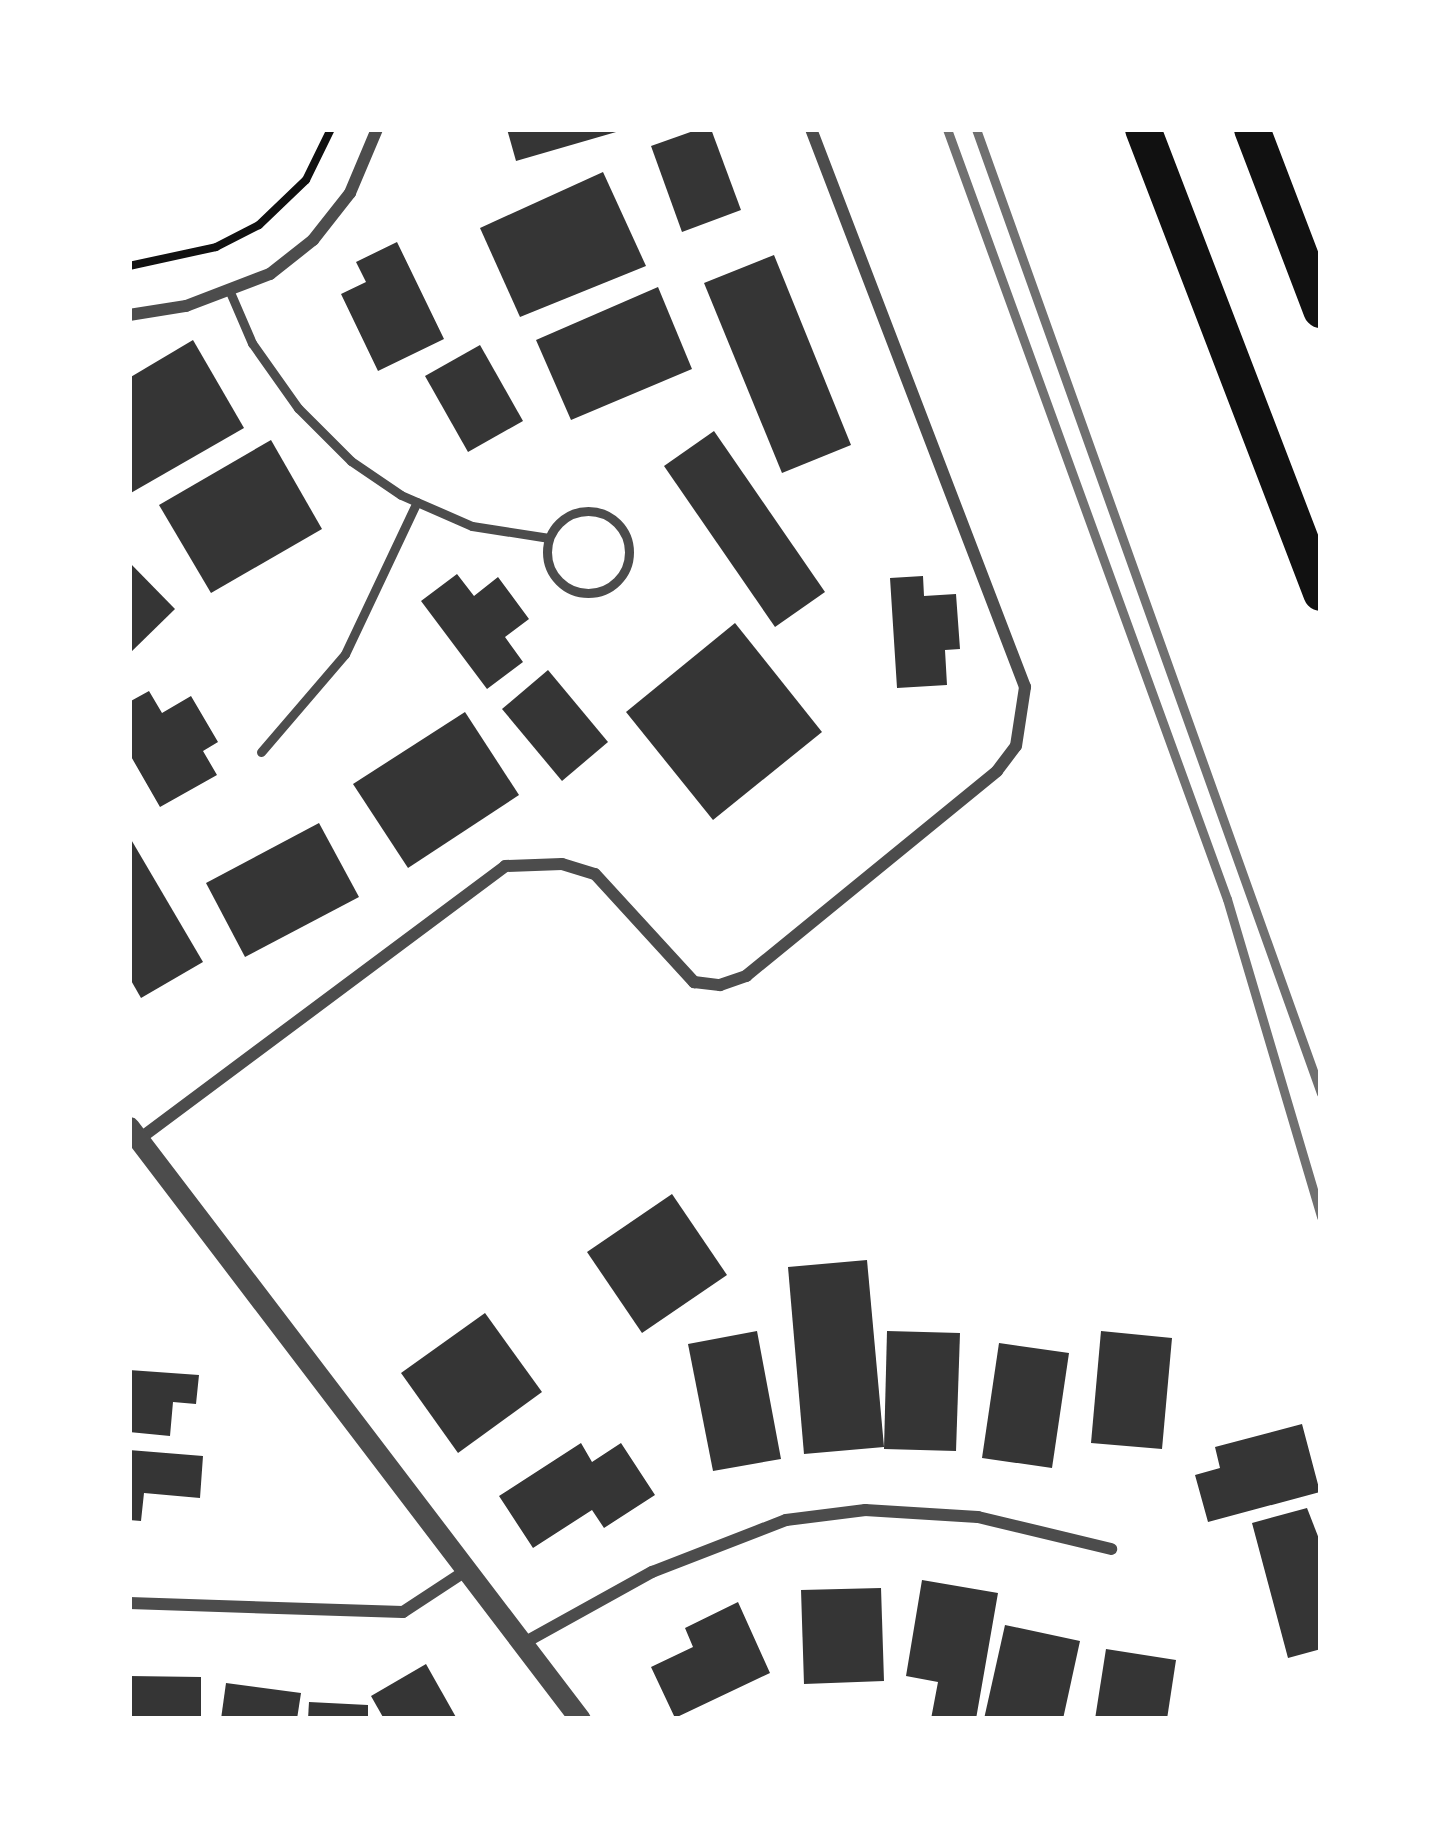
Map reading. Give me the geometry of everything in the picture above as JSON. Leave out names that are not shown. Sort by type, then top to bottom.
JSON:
[{"type":"highway","points":[[1143,129],[1321,593]]},
{"type":"highway","points":[[1252,129],[1321,310]]},
{"type":"street","points":[[129,315],[230,292],[313,240],[350,193],[376,129]]},
{"type":"street","points":[[580,1719],[134,1134],[505,866],[562,864],[595,874],[694,982],[720,985],[746,976],[997,771],[1016,746],[1025,687],[811,129]]},
{"type":"street","points":[[522,1644],[652,1572],[786,1520],[865,1510],[978,1517],[1112,1549]]},
{"type":"street","points":[[129,1603],[404,1612],[467,1570]]},
{"type":"lane","points":[[230,292],[252,344],[298,408],[351,460],[417,502],[472,526],[549,538]]},
{"type":"lane","points":[[261,752],[345,654],[417,502]]},
{"type":"lane","points":[[602,513],[622,529],[627,566],[596,592],[568,588],[550,566],[549,538],[565,518],[602,513]]},
{"type":"path","points":[[129,266],[216,247],[259,225],[306,180],[331,129]]},
{"type":"building","points":[[507,129],[623,129],[623,130],[516,161]]},
{"type":"building","points":[[711,129],[741,210],[682,232],[651,146]]},
{"type":"building","points":[[603,172],[646,266],[520,317],[480,228]]},
{"type":"building","points":[[397,242],[444,339],[378,371],[341,294],[366,282],[356,262]]},
{"type":"building","points":[[774,255],[851,445],[782,473],[704,283]]},
{"type":"building","points":[[658,287],[692,369],[571,420],[536,340]]},
{"type":"building","points":[[193,340],[244,428],[129,494],[129,378]]},
{"type":"building","points":[[480,345],[523,421],[468,452],[425,376]]},
{"type":"building","points":[[714,431],[825,592],[775,627],[664,466]]},
{"type":"building","points":[[271,440],[322,529],[211,593],[159,505]]},
{"type":"building","points":[[129,562],[175,609],[129,654]]},
{"type":"building","points":[[457,574],[474,596],[498,577],[529,619],[505,637],[523,662],[487,689],[421,601]]},
{"type":"building","points":[[923,576],[924,596],[956,594],[960,649],[945,650],[947,685],[897,688],[890,578]]},
{"type":"building","points":[[735,623],[822,732],[713,820],[626,712]]},
{"type":"building","points":[[548,670],[608,742],[562,781],[502,709]]},
{"type":"building","points":[[149,691],[162,713],[191,696],[218,742],[203,751],[217,775],[160,807],[129,753],[129,702]]},
{"type":"building","points":[[465,712],[519,795],[408,868],[353,784]]},
{"type":"building","points":[[319,823],[359,897],[245,957],[206,883]]},
{"type":"building","points":[[129,836],[203,962],[141,998],[129,977]]},
{"type":"building","points":[[672,1194],[727,1275],[642,1333],[587,1252]]},
{"type":"building","points":[[867,1260],[884,1447],[804,1454],[788,1267]]},
{"type":"building","points":[[485,1313],[542,1392],[458,1453],[401,1373]]},
{"type":"building","points":[[757,1331],[781,1459],[713,1471],[688,1344]]},
{"type":"building","points":[[887,1331],[960,1333],[956,1451],[884,1449]]},
{"type":"building","points":[[1101,1331],[1172,1338],[1162,1449],[1091,1443]]},
{"type":"building","points":[[999,1343],[1069,1353],[1052,1468],[982,1458]]},
{"type":"building","points":[[129,1370],[199,1375],[196,1404],[173,1402],[170,1436],[129,1432]]},
{"type":"building","points":[[1302,1424],[1320,1492],[1208,1522],[1195,1475],[1220,1468],[1215,1447]]},
{"type":"building","points":[[581,1443],[592,1462],[621,1443],[655,1495],[604,1528],[592,1510],[533,1548],[499,1496]]},
{"type":"building","points":[[129,1450],[203,1456],[200,1498],[144,1493],[141,1521],[129,1520]]},
{"type":"building","points":[[1307,1508],[1321,1544],[1321,1649],[1288,1658],[1252,1523]]},
{"type":"building","points":[[922,1580],[998,1593],[976,1719],[931,1719],[938,1682],[906,1676]]},
{"type":"building","points":[[881,1588],[884,1681],[804,1684],[801,1590]]},
{"type":"building","points":[[738,1602],[770,1673],[675,1718],[651,1667],[693,1647],[685,1628]]},
{"type":"building","points":[[1005,1625],[1080,1641],[1063,1719],[984,1719]]},
{"type":"building","points":[[1106,1649],[1176,1660],[1167,1719],[1095,1719]]},
{"type":"building","points":[[426,1664],[457,1719],[384,1719],[371,1696]]},
{"type":"building","points":[[129,1676],[201,1677],[201,1719],[129,1719]]},
{"type":"building","points":[[226,1683],[301,1693],[297,1719],[221,1719]]},
{"type":"building","points":[[309,1702],[368,1705],[368,1719],[308,1719]]},
{"type":"railway","points":[[947,129],[1227,899],[1321,1217]]},
{"type":"railway","points":[[976,129],[1321,1093]]}]
